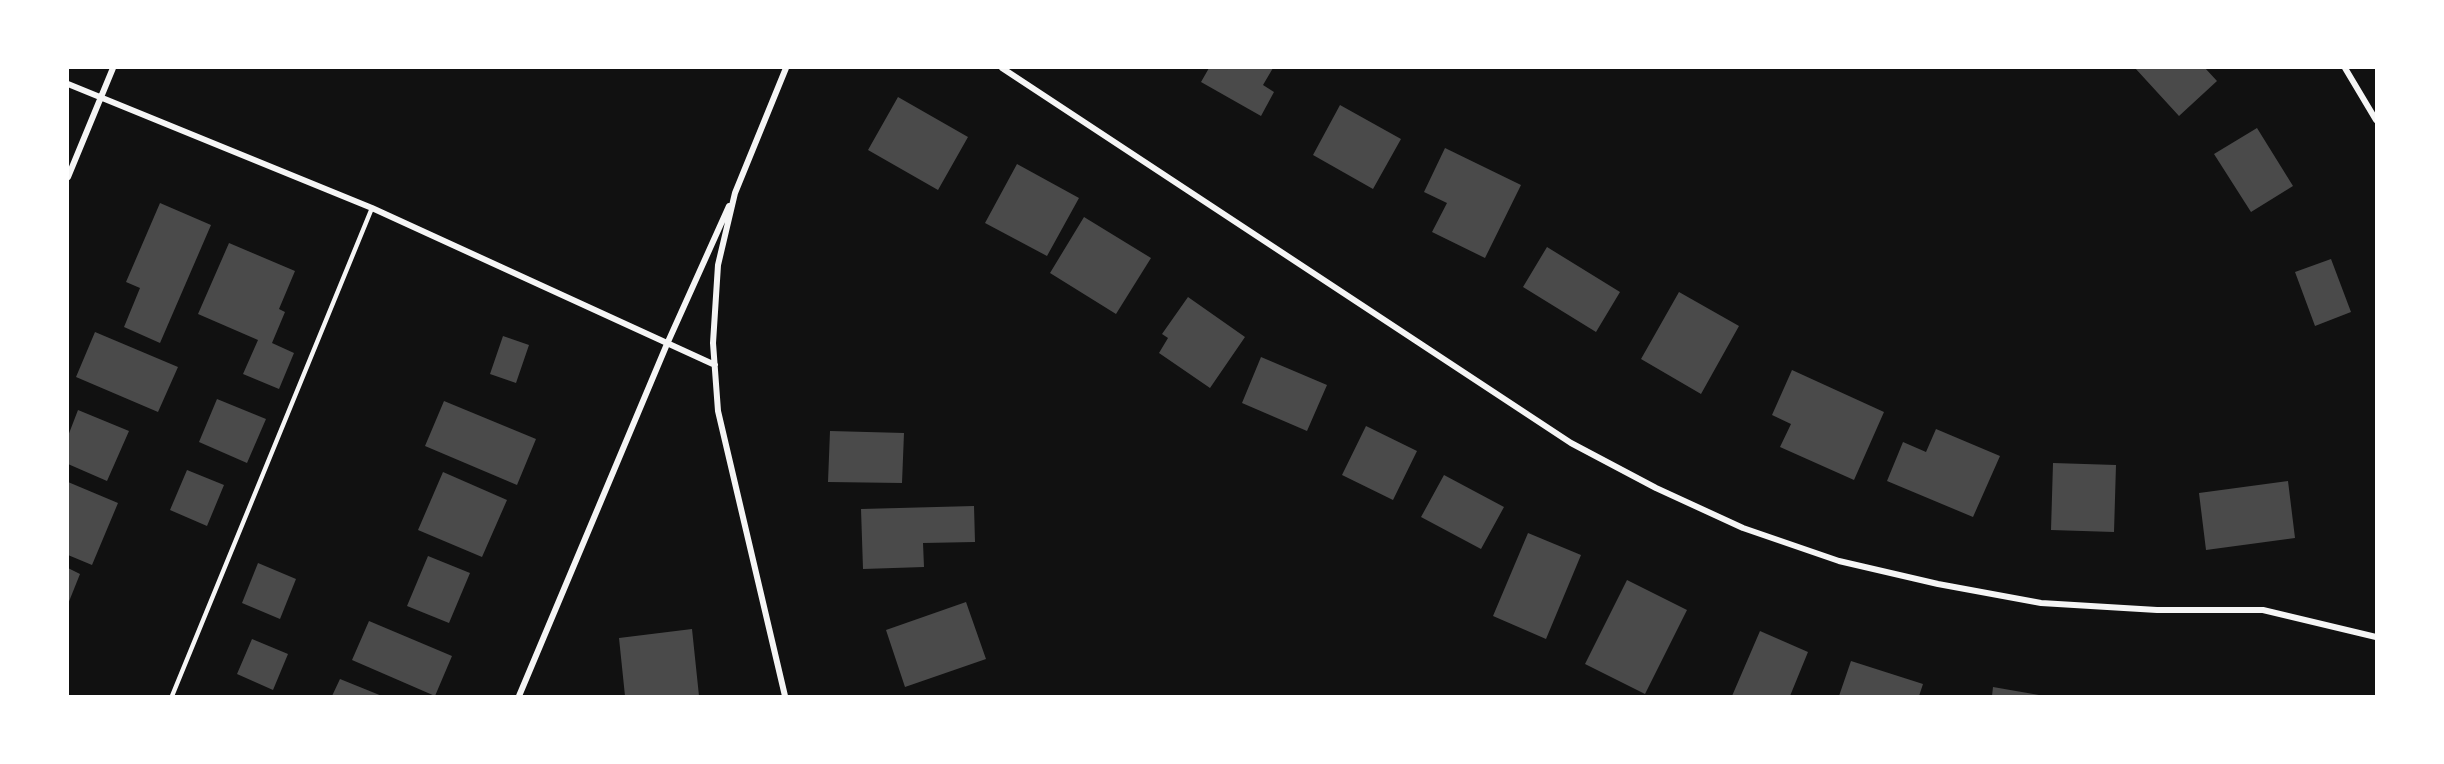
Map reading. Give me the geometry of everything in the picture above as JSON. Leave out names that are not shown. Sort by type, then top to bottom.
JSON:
[{"type":"street","points":[[68,177],[113,68]]},
{"type":"street","points":[[519,696],[786,68]]},
{"type":"street","points":[[1002,68],[1571,443],[1656,488],[1743,528],[1839,561],[1938,584],[2041,603],[2157,609],[2263,610],[2376,637]]},
{"type":"street","points":[[2345,68],[2376,120]]},
{"type":"street","points":[[68,84],[372,208],[715,364]]},
{"type":"street","points":[[735,192],[718,265],[713,343],[718,411],[754,572],[785,696]]},
{"type":"lane","points":[[172,696],[372,208]]},
{"type":"building","points":[[1209,68],[1273,68],[1263,85],[1274,92],[1261,116],[1201,82]]},
{"type":"building","points":[[2135,68],[2205,68],[2217,81],[2179,116]]},
{"type":"building","points":[[898,97],[968,137],[938,190],[868,150]]},
{"type":"building","points":[[1340,105],[1401,139],[1373,189],[1313,155]]},
{"type":"building","points":[[2257,128],[2293,186],[2251,212],[2214,154]]},
{"type":"building","points":[[1445,148],[1521,185],[1485,258],[1432,232],[1447,203],[1424,192]]},
{"type":"building","points":[[1017,164],[1079,198],[1047,256],[985,223]]},
{"type":"building","points":[[160,203],[211,225],[160,343],[124,327],[140,288],[126,282]]},
{"type":"building","points":[[1084,217],[1151,258],[1116,314],[1050,273]]},
{"type":"building","points":[[229,243],[295,271],[279,309],[285,312],[272,343],[294,353],[279,389],[243,374],[258,340],[198,314]]},
{"type":"building","points":[[1547,247],[1620,292],[1596,332],[1523,287]]},
{"type":"building","points":[[2331,259],[2351,312],[2315,326],[2295,272]]},
{"type":"building","points":[[1679,292],[1739,326],[1701,394],[1641,359]]},
{"type":"building","points":[[1188,297],[1245,337],[1210,388],[1159,353],[1168,338],[1162,334]]},
{"type":"building","points":[[95,332],[178,367],[158,412],[76,377]]},
{"type":"building","points":[[503,336],[529,345],[516,383],[490,374]]},
{"type":"building","points":[[1261,357],[1327,385],[1307,431],[1242,403]]},
{"type":"building","points":[[1792,370],[1884,412],[1854,480],[1780,447],[1791,424],[1772,415]]},
{"type":"building","points":[[217,399],[266,419],[247,463],[199,442]]},
{"type":"building","points":[[444,401],[536,439],[517,485],[425,446]]},
{"type":"building","points":[[78,410],[129,431],[107,481],[68,464],[68,436]]},
{"type":"building","points":[[1366,426],[1417,451],[1393,500],[1342,475]]},
{"type":"building","points":[[1936,429],[2000,456],[1973,517],[1887,481],[1903,442],[1926,452]]},
{"type":"building","points":[[830,431],[904,433],[902,483],[828,482]]},
{"type":"building","points":[[2053,463],[2116,465],[2114,532],[2051,530]]},
{"type":"building","points":[[187,470],[224,485],[207,526],[170,510]]},
{"type":"building","points":[[443,472],[507,500],[482,557],[418,530]]},
{"type":"building","points":[[1444,475],[1504,507],[1481,549],[1421,517]]},
{"type":"building","points":[[2288,481],[2295,538],[2206,550],[2199,493]]},
{"type":"building","points":[[68,482],[118,503],[92,565],[68,555]]},
{"type":"building","points":[[974,506],[975,542],[923,543],[924,567],[863,569],[861,509]]},
{"type":"building","points":[[1528,533],[1581,555],[1546,639],[1493,616]]},
{"type":"building","points":[[428,556],[470,573],[449,623],[407,606]]},
{"type":"building","points":[[258,563],[296,579],[280,619],[242,603]]},
{"type":"building","points":[[68,568],[80,574],[68,604]]},
{"type":"building","points":[[1627,580],[1687,610],[1645,694],[1585,664]]},
{"type":"building","points":[[966,602],[986,659],[905,687],[886,630]]},
{"type":"building","points":[[369,621],[452,656],[435,696],[352,660]]},
{"type":"building","points":[[692,629],[699,696],[625,696],[619,638]]},
{"type":"building","points":[[1760,631],[1808,652],[1790,696],[1732,696]]},
{"type":"building","points":[[252,639],[288,654],[273,690],[237,674]]},
{"type":"building","points":[[1851,661],[1923,684],[1919,696],[1839,696]]},
{"type":"building","points":[[340,679],[382,696],[332,696]]},
{"type":"building","points":[[1993,687],[2039,695],[2039,696],[1992,696]]}]
